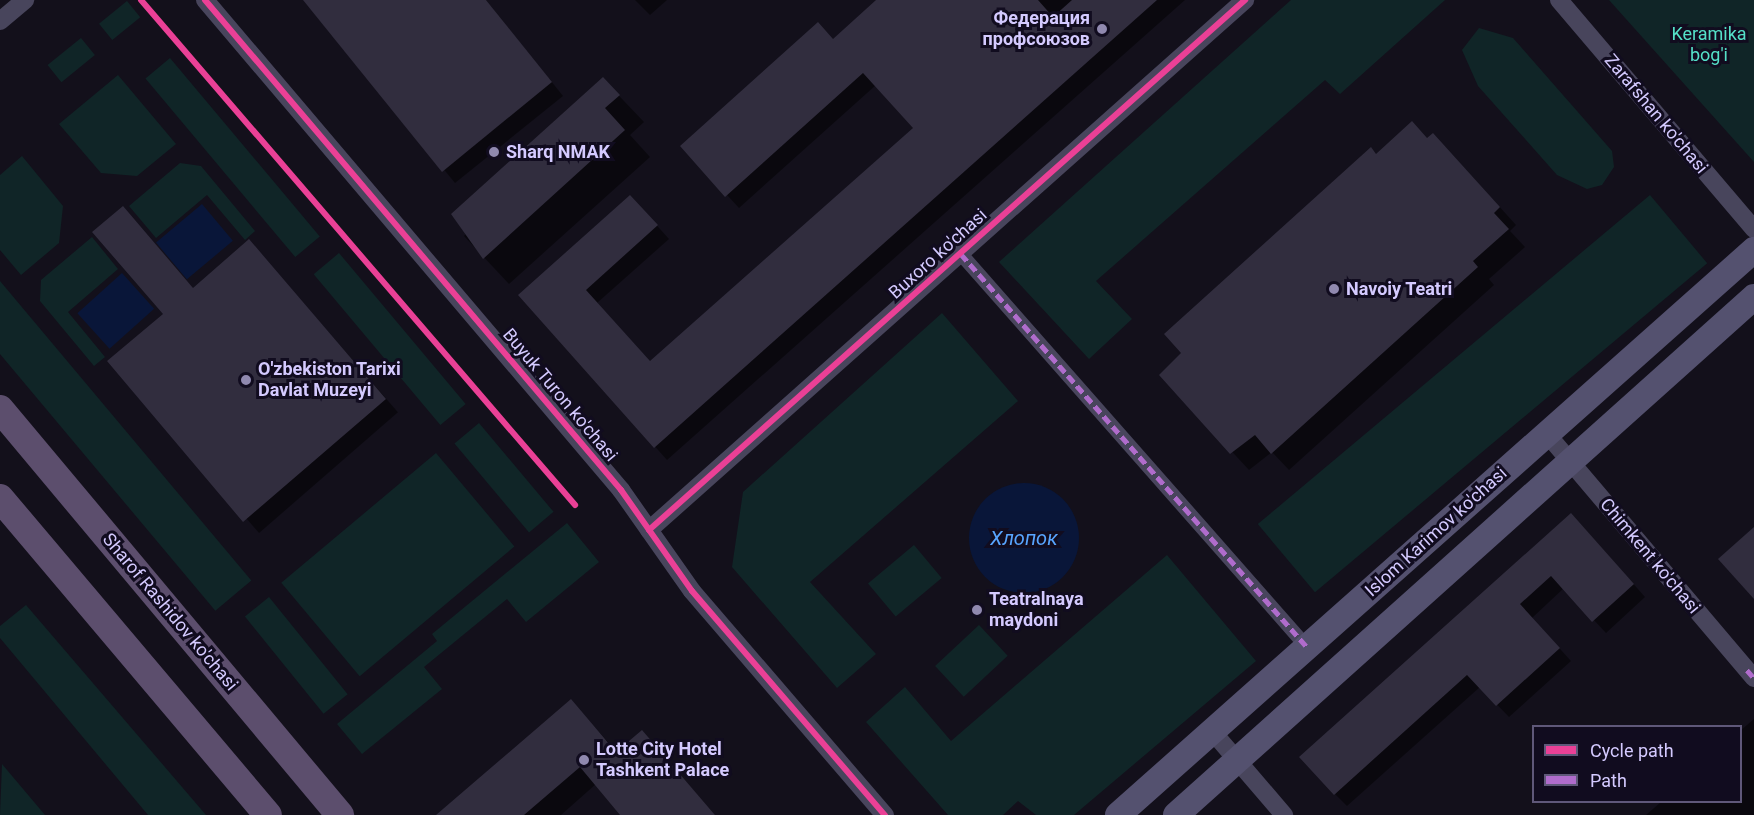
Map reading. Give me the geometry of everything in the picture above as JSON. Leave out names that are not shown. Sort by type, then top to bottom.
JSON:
[{"type":"main road","name":"Islom Karimov ko'chasi","points":[[1118,815],[1754,250]]},
{"type":"main road","name":"Islom Karimov ko'chasi","points":[[1176,815],[1754,297]]},
{"type":"main road","name":"Sharof Rashidov ko'chasi","points":[[0,409],[340,815]]},
{"type":"main road","points":[[0,498],[268,815]]},
{"type":"street","points":[[0,21],[25,0]]},
{"type":"street","name":"Buyuk Turon ko'chasi","points":[[205,0],[649,530],[692,591],[885,815]]},
{"type":"street","name":"Buxoro ko'chasi","points":[[649,530],[1245,0]]},
{"type":"street","name":"Zarafshan ko'chasi","points":[[1559,0],[1754,229]]},
{"type":"street","points":[[961,254],[1307,647]]},
{"type":"street","name":"Chimkent ko'chasi","points":[[1547,434],[1754,678]]},
{"type":"street","points":[[1212,731],[1284,815]]},
{"type":"green space","points":[[1291,0],[1445,0],[1340,94],[1325,80],[1096,281],[1132,319],[1089,359],[999,262]]},
{"type":"green space","name":"Keramika bog'i","points":[[1609,0],[1754,0],[1754,162]]},
{"type":"green space","points":[[127,1],[140,17],[112,40],[99,24]]},
{"type":"green space","points":[[1479,28],[1513,38],[1612,151],[1614,167],[1602,185],[1587,189],[1557,175],[1478,86],[1462,50]]},
{"type":"green space","points":[[81,38],[95,55],[61,82],[48,65]]},
{"type":"green space","points":[[170,58],[320,236],[295,257],[145,79]]},
{"type":"green space","points":[[118,75],[176,144],[137,176],[101,173],[59,124]]},
{"type":"green space","points":[[22,156],[63,206],[59,243],[21,275],[0,250],[0,175]]},
{"type":"green space","points":[[180,163],[201,166],[255,231],[245,240],[207,195],[156,238],[129,206]]},
{"type":"green space","points":[[1650,195],[1707,263],[1315,592],[1258,524]]},
{"type":"green space","points":[[92,237],[118,269],[68,312],[105,357],[94,366],[40,301],[41,280]]},
{"type":"green space","points":[[339,253],[466,404],[440,425],[314,274]]},
{"type":"green space","points":[[0,281],[251,581],[215,611],[0,354]]},
{"type":"green space","points":[[942,313],[1018,401],[810,582],[876,654],[837,688],[732,567],[743,492]]},
{"type":"green space","points":[[479,423],[554,512],[529,532],[454,444]]},
{"type":"green space","points":[[436,453],[514,546],[360,676],[281,583]]},
{"type":"green space","points":[[567,523],[599,562],[526,622],[507,599],[424,667],[442,689],[362,754],[337,724],[437,641],[432,634]]},
{"type":"green space","points":[[914,545],[942,578],[896,617],[868,584]]},
{"type":"green space","points":[[1167,555],[1256,661],[1074,815],[1036,815],[1018,801],[1003,815],[948,815],[866,722],[905,687],[951,741]]},
{"type":"green space","points":[[269,597],[348,694],[324,714],[245,617]]},
{"type":"green space","points":[[26,605],[206,815],[148,815],[0,638],[0,626]]},
{"type":"green space","points":[[979,625],[1008,656],[964,697],[935,666]]},
{"type":"green space","points":[[2,764],[45,815],[0,815]]},
{"type":"water","points":[[202,204],[233,241],[187,279],[156,243]]},
{"type":"water","points":[[122,273],[154,309],[110,349],[77,313]]},
{"type":"water","name":"Хлопок","points":[[1024,483],[1045,487],[1063,499],[1075,517],[1079,538],[1075,559],[1063,577],[1045,589],[1024,593],[1003,589],[985,577],[973,559],[969,538],[973,517],[985,499],[1003,487]]},
{"type":"building","points":[[303,0],[486,0],[552,82],[442,172]]},
{"type":"building","points":[[876,0],[1038,0],[1053,17],[1072,0],[1157,0],[654,448],[518,295],[630,195],[658,225],[586,290],[650,361],[913,128],[863,73],[725,197],[680,146],[818,22],[833,39]]},
{"type":"building","points":[[603,77],[620,95],[605,108],[625,130],[483,259],[451,214]]},
{"type":"building","name":"Navoiy Teatri","points":[[1412,121],[1427,138],[1433,133],[1500,207],[1494,213],[1509,229],[1473,261],[1478,267],[1271,454],[1255,435],[1230,454],[1159,375],[1181,353],[1164,334],[1371,147],[1376,154]]},
{"type":"building","name":"O'zbekiston Tarixi Davlat Muzeyi","points":[[123,206],[193,288],[249,239],[386,399],[243,522],[107,361],[163,314],[92,232]]},
{"type":"building","points":[[1571,513],[1634,584],[1592,622],[1551,576],[1520,604],[1560,648],[1496,706],[1467,675],[1334,795],[1299,757]]},
{"type":"building","points":[[1754,527],[1754,599],[1718,559]]},
{"type":"building","name":"Lotte City Hotel Tashkent Palace","points":[[571,699],[616,752],[642,730],[715,815],[620,815],[580,767],[524,815],[436,815]]},
{"type":"marked path","points":[[961,254],[1307,647]]},
{"type":"marked path","points":[[1747,670],[1754,678]]},
{"type":"cycle path","points":[[141,0],[575,505]]},
{"type":"cycle path","points":[[205,0],[621,490],[692,591],[885,815]]},
{"type":"cycle path","points":[[649,530],[1245,0]]},
{"type":"place","name":"Федерация профсоюзов","points":[[1102,29]]},
{"type":"place","name":"Sharq NMAK","points":[[494,152]]},
{"type":"place","name":"Navoiy Teatri","points":[[1334,289]]},
{"type":"place","name":"O'zbekiston Tarixi Davlat Muzeyi","points":[[246,380]]},
{"type":"place","name":"Teatralnaya maydoni","points":[[977,610]]},
{"type":"place","name":"Lotte City Hotel Tashkent Palace","points":[[584,760]]}]
